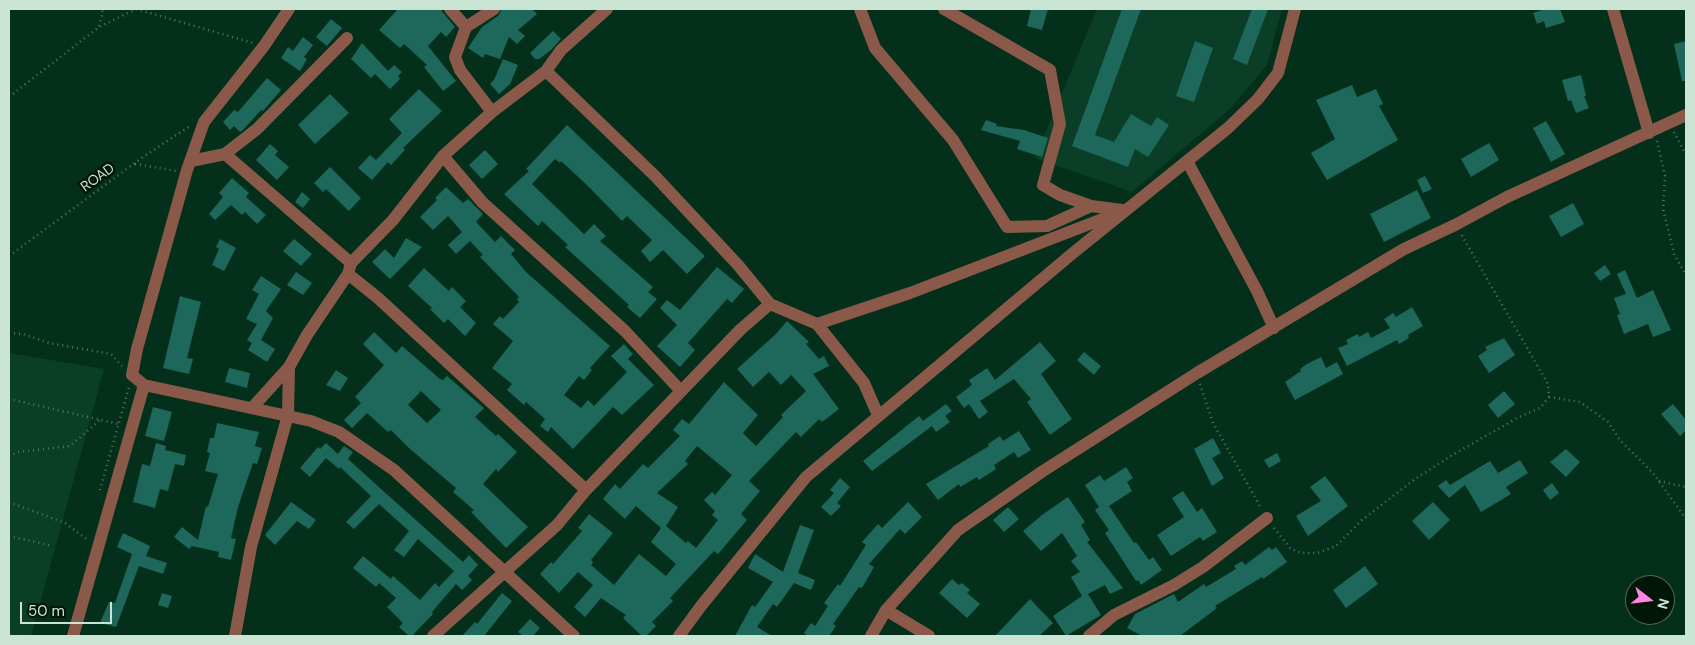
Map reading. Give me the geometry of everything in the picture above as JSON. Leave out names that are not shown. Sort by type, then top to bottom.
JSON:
[{"type":"street","points":[[289,9],[264,46],[204,122],[189,165],[132,375],[144,385],[288,415],[311,421],[339,432],[394,470],[574,636]]},
{"type":"street","points":[[450,9],[466,27]]},
{"type":"street","points":[[492,112],[460,70],[456,57],[466,27],[494,9]]},
{"type":"street","points":[[252,408],[288,367],[350,269],[393,220],[443,156],[492,112],[546,71],[561,50],[607,9]]},
{"type":"street","points":[[860,9],[875,48],[953,140],[1007,227],[1047,226],[1091,206]]},
{"type":"street","points":[[944,9],[1050,70],[1060,124],[1043,185],[1060,195],[1091,206],[1124,211]]},
{"type":"street","points":[[679,636],[700,606],[806,477],[1124,211],[1228,128],[1258,99],[1278,73],[1294,9]]},
{"type":"street","points":[[1613,9],[1649,133]]},
{"type":"street","points":[[189,165],[225,154],[257,129],[347,38]]},
{"type":"street","points":[[546,71],[655,176],[738,265],[770,304],[817,324],[864,383],[878,415]]},
{"type":"street","points":[[870,636],[886,610],[958,530],[1043,471],[1197,373],[1404,249],[1455,225],[1507,197],[1686,115]]},
{"type":"street","points":[[225,154],[586,490]]},
{"type":"street","points":[[443,156],[482,202],[625,331],[681,391]]},
{"type":"street","points":[[1187,161],[1240,258],[1274,328]]},
{"type":"street","points":[[817,324],[910,293],[1124,211]]},
{"type":"street","points":[[433,636],[557,525],[586,490],[681,391],[741,329],[770,304]]},
{"type":"street","points":[[235,636],[251,547],[288,415],[288,367]]},
{"type":"street","points":[[73,636],[92,542],[133,426],[144,385]]},
{"type":"street","points":[[1089,636],[1114,615],[1174,585],[1267,518]]},
{"type":"street","points":[[886,610],[929,636]]},
{"type":"path","points":[[99,27],[103,12],[101,9]]},
{"type":"path","points":[[9,97],[99,27],[135,9],[264,46]]},
{"type":"path","name":"ROAD","points":[[9,256],[185,128],[204,122]]},
{"type":"path","points":[[1669,124],[1686,155]]},
{"type":"path","points":[[1649,133],[1659,143],[1665,176],[1663,209],[1674,254],[1686,275]]},
{"type":"path","points":[[134,164],[172,171],[189,165]]},
{"type":"path","points":[[1197,373],[1213,423],[1267,518],[1291,549],[1302,553],[1317,552],[1336,546],[1362,520],[1415,479],[1454,454],[1519,417],[1540,408],[1548,397],[1548,384],[1455,225]]},
{"type":"path","points":[[9,333],[23,334],[49,343],[111,354],[132,375],[100,491]]},
{"type":"path","points":[[1548,397],[1580,402],[1608,422],[1620,440],[1659,481],[1686,519]]},
{"type":"path","points":[[9,399],[133,426]]},
{"type":"path","points":[[9,456],[18,452],[70,446],[100,420]]},
{"type":"path","points":[[1659,481],[1686,486]]},
{"type":"path","points":[[9,502],[65,523],[92,542]]},
{"type":"path","points":[[89,530],[92,542]]},
{"type":"path","points":[[9,536],[49,545]]},
{"type":"shaded area","points":[[1097,9],[1282,9],[1267,65],[1231,108],[1132,192],[1035,158]]},
{"type":"shaded area","points":[[9,353],[104,369],[31,636],[9,636]]},
{"type":"building","points":[[398,9],[440,9],[455,27],[446,37],[441,32],[428,46],[456,81],[443,91],[424,67],[427,65],[404,44],[400,48],[379,30]]},
{"type":"building","points":[[502,9],[532,9],[537,14],[518,30],[525,36],[517,44],[509,37],[500,59],[485,54],[483,58],[468,48],[482,27],[498,16]]},
{"type":"building","points":[[1031,9],[1048,9],[1042,30],[1027,26]]},
{"type":"building","points":[[1122,9],[1141,9],[1095,135],[1114,142],[1131,114],[1151,126],[1157,117],[1169,125],[1148,157],[1135,149],[1128,167],[1072,146]]},
{"type":"building","points":[[1252,9],[1268,9],[1247,65],[1233,59]]},
{"type":"building","points":[[1545,9],[1560,9],[1565,22],[1546,28],[1544,21],[1537,24],[1533,13]]},
{"type":"building","points":[[331,19],[342,28],[327,46],[316,37]]},
{"type":"building","points":[[553,31],[561,39],[551,50],[539,59],[535,59],[530,53]]},
{"type":"building","points":[[303,37],[313,45],[304,57],[307,59],[300,71],[281,58],[288,47],[293,51]]},
{"type":"building","points":[[1195,41],[1213,48],[1194,102],[1176,96]]},
{"type":"building","points":[[1686,41],[1686,81],[1682,81],[1674,44]]},
{"type":"building","points":[[362,43],[388,71],[394,65],[402,72],[398,76],[400,79],[390,89],[375,74],[371,78],[351,59]]},
{"type":"building","points":[[503,59],[518,65],[510,84],[499,94],[490,84],[494,80]]},
{"type":"building","points":[[1581,75],[1586,96],[1584,96],[1589,108],[1576,113],[1571,100],[1568,101],[1562,80]]},
{"type":"building","points":[[267,78],[281,90],[243,130],[240,132],[234,126],[230,130],[223,122],[234,110],[238,112]]},
{"type":"building","points":[[1352,85],[1357,97],[1376,89],[1383,104],[1379,106],[1398,140],[1327,180],[1311,153],[1335,139],[1316,100]]},
{"type":"building","points":[[419,89],[442,111],[403,148],[405,150],[391,165],[388,162],[372,180],[358,168],[370,155],[376,160],[402,133],[389,119]]},
{"type":"building","points":[[330,94],[349,113],[315,144],[298,125]]},
{"type":"building","points":[[986,120],[997,124],[996,126],[1024,130],[1048,138],[1042,157],[1017,149],[1020,141],[981,130]]},
{"type":"building","points":[[1546,121],[1565,154],[1551,162],[1533,128]]},
{"type":"building","points":[[567,125],[705,256],[687,274],[663,250],[650,262],[641,251],[652,240],[627,216],[622,221],[561,161],[560,163],[555,159],[532,184],[584,234],[594,224],[606,236],[600,241],[653,287],[648,292],[657,299],[640,318],[627,307],[629,305],[565,247],[568,245],[542,221],[538,226],[504,194],[529,171],[526,169]]},
{"type":"building","points":[[1489,143],[1499,160],[1471,177],[1461,159]]},
{"type":"building","points":[[270,144],[278,151],[275,155],[289,167],[277,180],[256,160]]},
{"type":"building","points":[[485,150],[498,164],[482,179],[469,165]]},
{"type":"building","points":[[330,167],[361,198],[349,211],[326,189],[323,192],[314,183]]},
{"type":"building","points":[[1425,176],[1432,189],[1423,193],[1417,180]]},
{"type":"building","points":[[232,178],[249,193],[246,197],[266,215],[257,224],[245,212],[242,215],[231,205],[215,220],[209,214],[223,197],[219,193]]},
{"type":"building","points":[[446,187],[463,203],[468,199],[483,214],[476,222],[495,242],[501,236],[515,250],[511,254],[526,272],[610,346],[590,368],[592,370],[584,380],[579,376],[564,395],[581,408],[588,400],[594,406],[627,372],[611,356],[624,344],[633,354],[628,359],[654,385],[622,415],[613,407],[573,449],[551,427],[548,432],[540,426],[545,419],[526,402],[524,405],[507,390],[512,384],[492,368],[513,341],[493,324],[500,316],[503,319],[519,302],[517,299],[519,297],[480,257],[483,255],[470,241],[456,254],[448,245],[462,232],[448,216],[433,230],[420,217],[437,200],[435,198]]},
{"type":"building","points":[[1417,190],[1431,218],[1384,242],[1370,214]]},
{"type":"building","points":[[302,192],[310,199],[303,208],[295,202]]},
{"type":"building","points":[[1573,203],[1584,224],[1561,237],[1549,216]]},
{"type":"building","points":[[406,238],[422,247],[390,279],[372,262],[385,249],[394,258]]},
{"type":"building","points":[[220,239],[236,248],[224,271],[212,265],[219,249],[216,247]]},
{"type":"building","points":[[294,239],[312,254],[301,266],[283,251]]},
{"type":"building","points":[[1605,265],[1611,274],[1600,281],[1594,273]]},
{"type":"building","points":[[717,267],[744,289],[732,303],[727,299],[688,343],[695,350],[680,367],[657,346],[677,325],[660,308],[667,300],[680,310]]},
{"type":"building","points":[[424,268],[449,291],[452,287],[466,301],[460,307],[476,323],[465,336],[448,319],[444,323],[430,309],[432,308],[408,286]]},
{"type":"building","points":[[1625,270],[1637,298],[1653,290],[1671,330],[1653,337],[1648,324],[1624,334],[1617,315],[1620,314],[1614,298],[1626,294],[1617,274]]},
{"type":"building","points":[[296,272],[312,283],[303,295],[287,285]]},
{"type":"building","points":[[261,276],[281,289],[266,311],[273,318],[261,340],[275,349],[267,362],[248,350],[252,343],[247,340],[257,324],[246,319],[259,294],[252,290]]},
{"type":"building","points":[[180,296],[201,302],[187,358],[193,359],[189,374],[163,368]]},
{"type":"building","points":[[1412,307],[1423,326],[1408,335],[1409,338],[1399,344],[1397,340],[1347,366],[1338,348],[1348,344],[1346,340],[1358,334],[1359,337],[1368,332],[1371,338],[1390,328],[1384,319],[1393,313],[1396,317]]},
{"type":"building","points":[[787,321],[809,342],[806,344],[819,359],[824,356],[829,366],[813,374],[839,409],[822,422],[819,419],[801,437],[796,432],[749,481],[760,491],[741,514],[747,520],[718,554],[714,551],[670,598],[673,601],[652,622],[656,626],[646,636],[642,636],[623,618],[626,615],[601,598],[585,617],[574,607],[593,585],[578,572],[559,593],[540,574],[551,562],[553,564],[582,531],[578,528],[589,514],[613,533],[591,560],[593,562],[591,565],[614,585],[639,554],[666,576],[676,564],[651,542],[661,528],[636,506],[625,519],[603,499],[615,484],[620,489],[643,464],[648,468],[680,436],[673,430],[682,419],[689,424],[724,382],[758,415],[743,433],[756,446],[783,417],[781,415],[806,391],[791,375],[781,385],[769,372],[753,387],[737,369],[776,334]],"holes":[[[697,446],[732,475],[715,495],[712,492],[704,500],[715,511],[712,515],[718,520],[696,548],[688,541],[686,543],[666,526],[678,507],[657,493],[688,464],[685,461]]]},
{"type":"building","points":[[374,332],[396,353],[402,346],[440,379],[443,380],[447,376],[484,408],[475,417],[496,436],[498,434],[517,452],[498,472],[496,469],[483,484],[528,527],[506,548],[471,512],[474,510],[453,492],[456,488],[410,449],[391,430],[388,432],[367,413],[352,428],[344,420],[361,403],[355,397],[384,365],[363,344]],"holes":[[[421,391],[441,410],[427,423],[408,405]]]},
{"type":"building","points":[[1504,338],[1515,355],[1489,373],[1478,356],[1487,350],[1485,347]]},
{"type":"building","points":[[1040,342],[1056,361],[1041,374],[1072,419],[1050,435],[1027,402],[1031,399],[1014,379],[980,401],[988,412],[979,419],[969,404],[964,408],[956,397],[972,385],[969,380],[987,368],[995,380]]},
{"type":"building","points":[[1084,352],[1101,366],[1094,375],[1077,360]]},
{"type":"building","points":[[1321,357],[1326,368],[1337,362],[1343,374],[1295,400],[1285,382],[1301,371],[1300,369],[1307,364]]},
{"type":"building","points":[[229,368],[250,373],[247,388],[225,382]]},
{"type":"building","points":[[336,370],[348,378],[340,391],[326,385]]},
{"type":"building","points":[[1504,391],[1515,404],[1498,418],[1488,405]]},
{"type":"building","points":[[946,404],[952,411],[945,416],[950,422],[936,432],[932,426],[872,471],[863,461],[919,416],[923,421]]},
{"type":"building","points":[[1673,404],[1686,420],[1686,430],[1680,436],[1661,414]]},
{"type":"building","points":[[153,407],[172,412],[164,441],[145,436]]},
{"type":"building","points":[[217,423],[259,432],[255,446],[262,448],[257,464],[253,463],[238,507],[231,538],[236,539],[231,560],[218,557],[219,552],[192,546],[189,549],[174,537],[182,527],[198,540],[206,506],[208,507],[218,474],[205,471],[210,453],[207,452],[210,438],[214,438]]},
{"type":"building","points":[[1019,431],[1031,450],[1018,458],[1014,452],[994,465],[996,469],[979,480],[977,477],[960,487],[959,484],[938,500],[926,484],[989,446],[988,444],[1000,436],[1003,441]]},
{"type":"building","points":[[1213,438],[1221,453],[1212,458],[1224,478],[1212,486],[1194,449]]},
{"type":"building","points":[[156,443],[166,446],[165,450],[186,455],[184,466],[175,464],[168,491],[160,489],[155,508],[133,502],[142,464],[150,466]]},
{"type":"building","points":[[326,443],[338,454],[344,446],[353,452],[348,459],[381,489],[463,562],[469,555],[478,565],[468,576],[472,580],[462,590],[456,584],[432,612],[433,614],[412,636],[409,636],[399,627],[403,623],[387,607],[396,598],[379,583],[376,587],[353,568],[363,556],[391,579],[393,576],[420,600],[435,583],[439,587],[454,571],[418,539],[404,557],[394,550],[409,531],[379,504],[354,529],[346,522],[371,496],[340,467],[339,469],[326,458],[310,477],[300,468],[318,447],[320,449]]},
{"type":"building","points":[[1566,449],[1580,462],[1566,477],[1550,462]]},
{"type":"building","points":[[1277,453],[1281,461],[1269,468],[1264,460]]},
{"type":"building","points":[[1520,460],[1528,473],[1506,487],[1511,494],[1481,512],[1465,485],[1449,498],[1438,486],[1446,480],[1450,485],[1490,461],[1498,473]]},
{"type":"building","points":[[1126,467],[1133,478],[1127,482],[1132,491],[1109,506],[1134,543],[1136,542],[1149,560],[1153,557],[1162,570],[1141,585],[1138,580],[1136,581],[1105,533],[1109,530],[1095,510],[1099,507],[1085,485],[1100,475],[1104,481]]},
{"type":"building","points":[[1325,476],[1348,506],[1308,536],[1296,516],[1321,501],[1310,487]]},
{"type":"building","points":[[840,478],[850,487],[837,503],[841,506],[831,516],[821,507],[834,493],[830,490]]},
{"type":"building","points":[[1552,483],[1559,493],[1550,500],[1543,490]]},
{"type":"building","points":[[1183,491],[1197,512],[1202,508],[1217,532],[1203,541],[1200,537],[1171,556],[1157,535],[1184,517],[1172,498]]},
{"type":"building","points":[[1068,497],[1085,522],[1081,525],[1090,540],[1087,542],[1123,588],[1110,594],[1105,585],[1088,594],[1101,615],[1066,636],[1053,616],[1082,596],[1071,577],[1080,572],[1071,561],[1077,556],[1062,533],[1041,551],[1023,531]]},
{"type":"building","points":[[291,502],[316,520],[309,529],[297,521],[275,545],[265,535]]},
{"type":"building","points":[[908,502],[922,517],[905,534],[900,529],[869,564],[874,567],[862,588],[859,587],[833,624],[836,626],[829,636],[808,636],[804,633],[811,623],[815,626],[828,606],[824,603],[838,584],[840,586],[866,545],[862,542],[878,524],[882,528]]},
{"type":"building","points":[[1433,502],[1450,520],[1429,540],[1412,521]]},
{"type":"building","points":[[1008,507],[1019,519],[1004,532],[993,520]]},
{"type":"building","points":[[800,525],[814,530],[798,573],[815,580],[811,590],[794,583],[777,607],[773,604],[757,627],[772,636],[735,636],[752,605],[755,607],[773,582],[748,568],[755,554],[783,572]]},
{"type":"building","points":[[123,533],[150,546],[146,556],[167,563],[163,574],[139,566],[116,627],[100,623],[109,602],[115,603],[132,554],[117,547]]},
{"type":"building","points":[[1269,547],[1272,550],[1276,547],[1287,562],[1263,579],[1262,577],[1215,606],[1217,608],[1180,636],[1142,636],[1127,628],[1135,614],[1174,594],[1178,602],[1204,584],[1206,587],[1236,569],[1234,566],[1242,561],[1245,565]]},
{"type":"building","points":[[1365,566],[1378,584],[1346,608],[1333,590]]},
{"type":"building","points":[[952,579],[959,585],[962,583],[970,590],[967,593],[980,604],[967,618],[939,593]]},
{"type":"building","points":[[162,593],[172,596],[168,608],[158,605]]},
{"type":"building","points":[[502,593],[512,601],[484,636],[462,636],[475,622],[477,624]]},
{"type":"building","points":[[1030,599],[1053,623],[1039,636],[995,636]]},
{"type":"building","points":[[530,619],[540,628],[533,636],[523,636],[518,632]]}]
